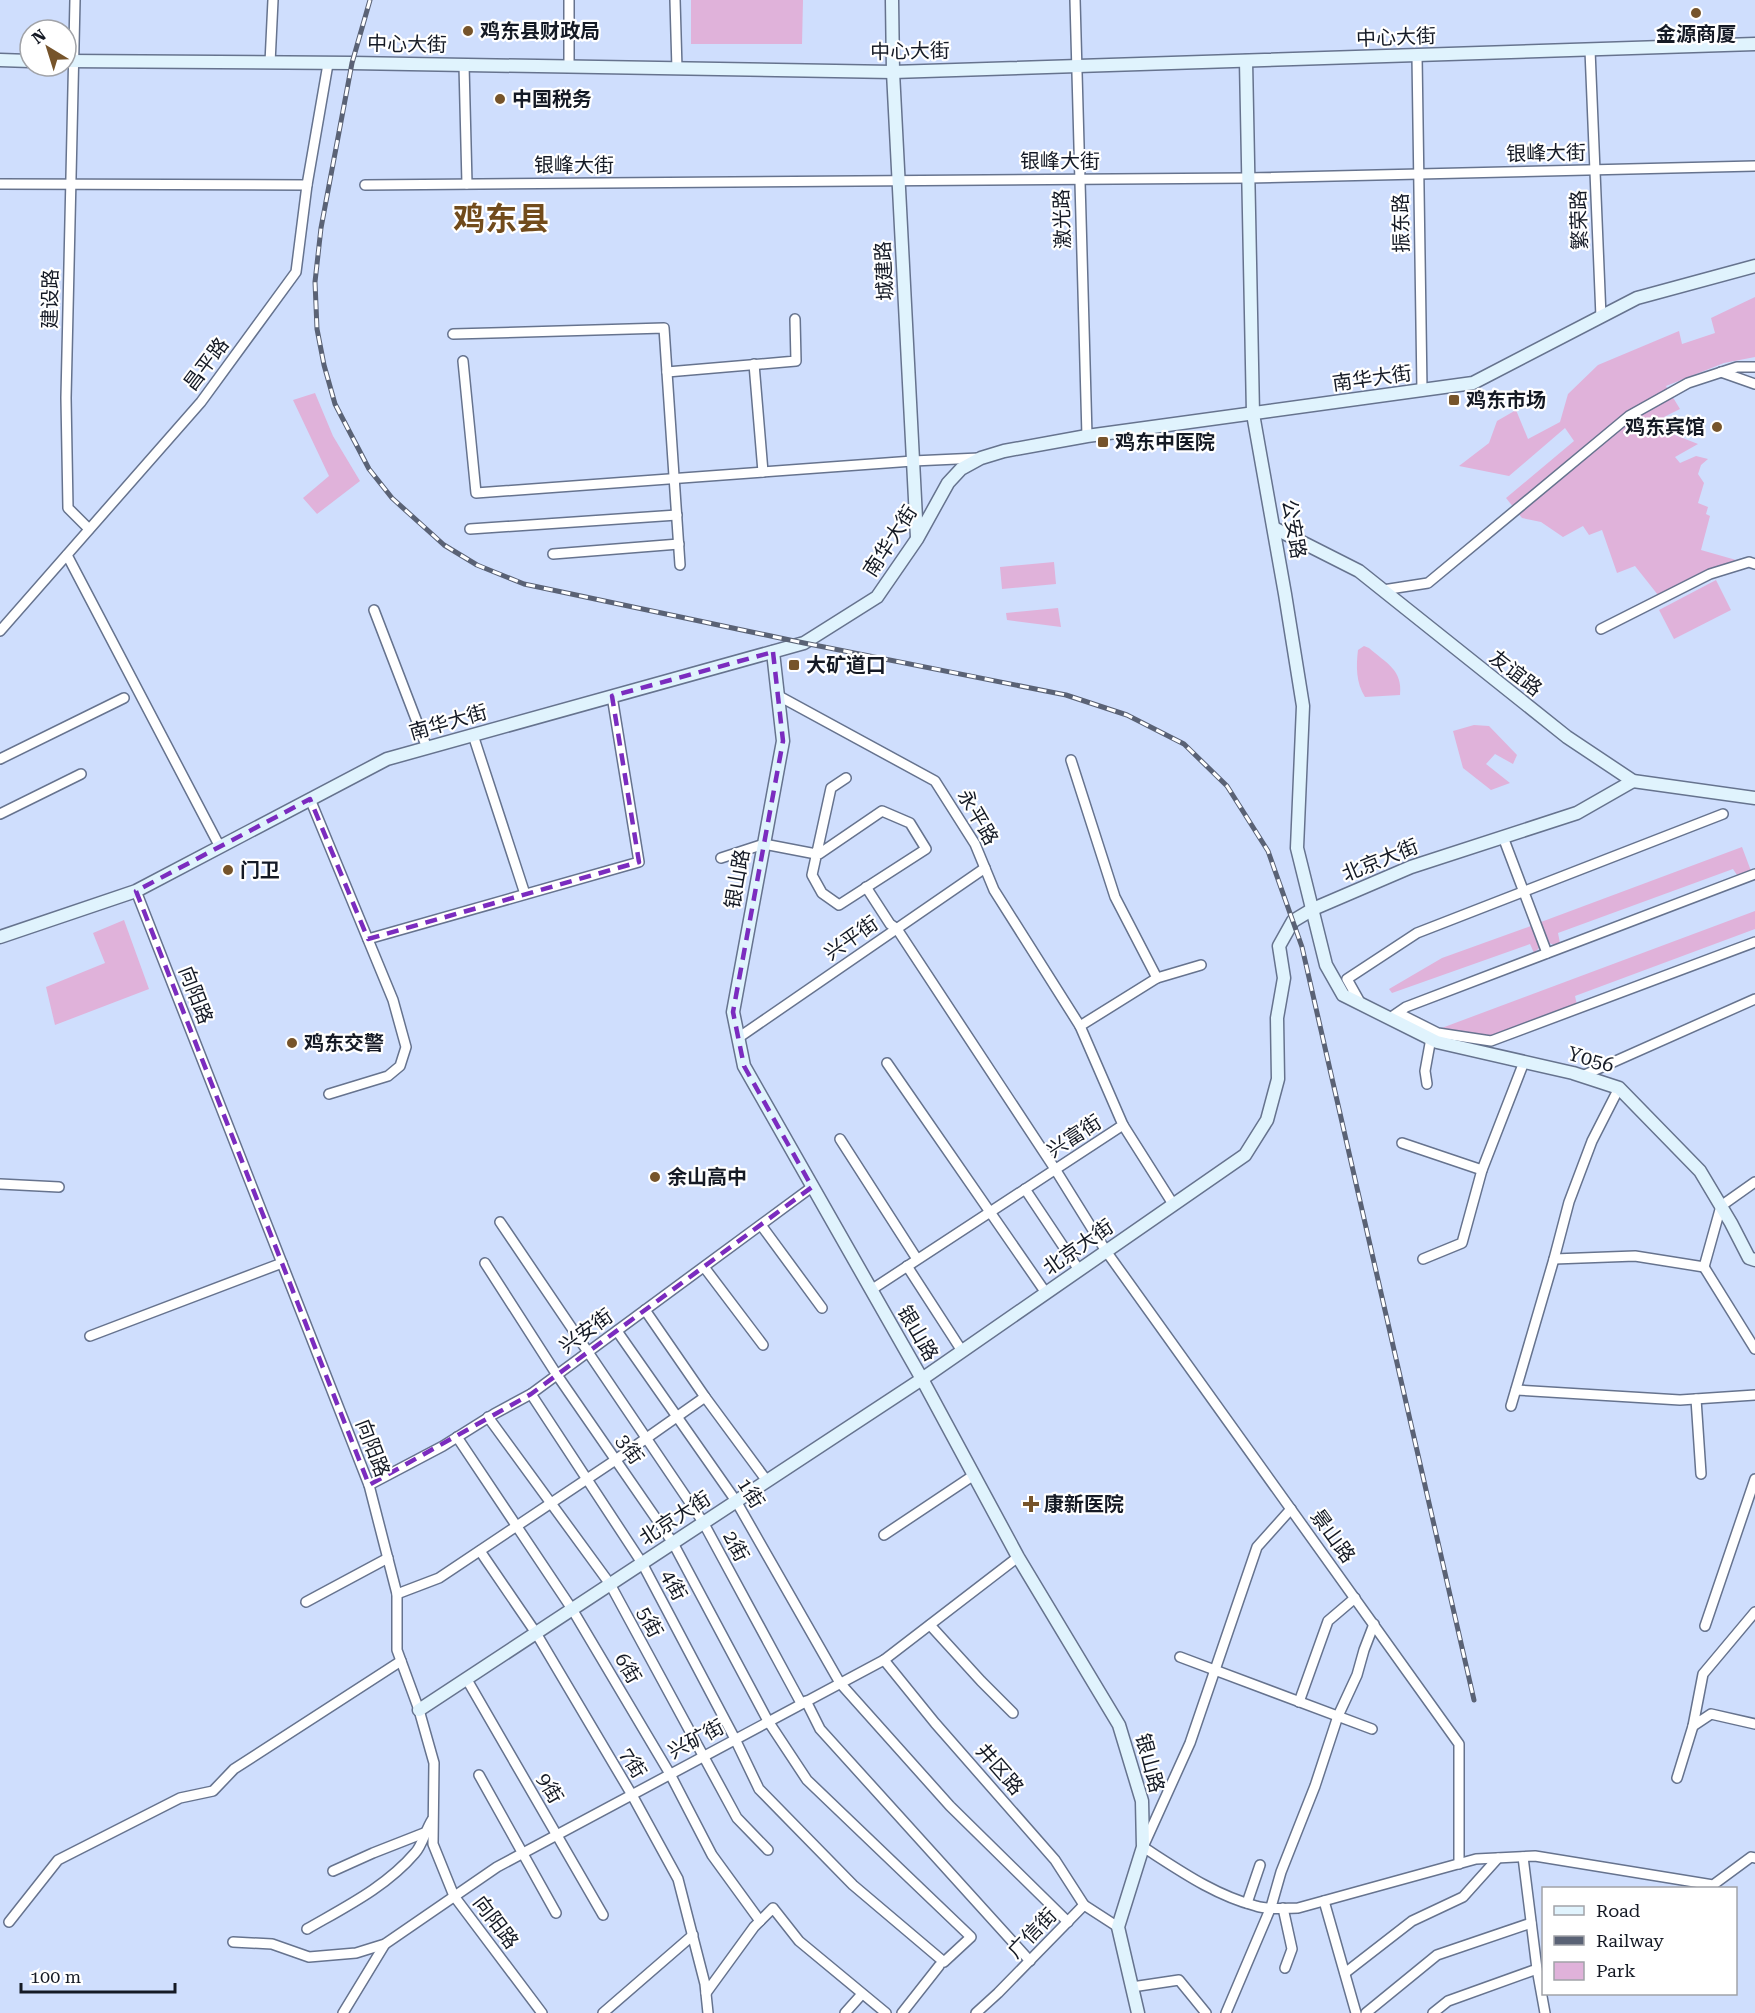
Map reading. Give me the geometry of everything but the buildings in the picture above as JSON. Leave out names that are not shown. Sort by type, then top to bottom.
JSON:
[{"type":"street","name":"建设路","points":[[73,18],[75,0]]},
{"type":"street","points":[[270,63],[273,0]]},
{"type":"street","points":[[569,0],[569,67]]},
{"type":"street","points":[[675,0],[677,69]]},
{"type":"street","name":"城建路","points":[[892,0],[893,72],[917,539]]},
{"type":"street","name":"激光路","points":[[1075,0],[1087,436]]},
{"type":"street","name":"中心大街","points":[[78,61],[893,72],[1755,44]]},
{"type":"street","name":"繁荣路","points":[[1590,50],[1601,317]]},
{"type":"street","name":"振东路","points":[[1417,56],[1422,390]]},
{"type":"street","points":[[0,60],[18,61]]},
{"type":"street","name":"公安路","points":[[1246,61],[1253,414],[1303,706],[1297,848],[1326,965],[1343,995]]},
{"type":"street","name":"昌平路","points":[[0,631],[201,402],[296,272],[307,185],[328,64]]},
{"type":"street","points":[[464,65],[468,184]]},
{"type":"street","name":"建设路","points":[[69,78],[70,184],[66,398],[68,508],[89,529]]},
{"type":"street","name":"银峰大街","points":[[365,185],[1248,178],[1755,166]]},
{"type":"street","points":[[0,184],[307,185]]},
{"type":"street","name":"南华大街","points":[[0,938],[136,891],[387,759],[804,643],[877,597],[917,539],[948,483],[961,469],[981,458],[1004,451],[1087,436],[1473,383],[1637,298],[1755,266]]},
{"type":"street","points":[[667,372],[796,361],[795,319]]},
{"type":"street","points":[[453,334],[664,327],[680,565]]},
{"type":"street","points":[[463,361],[476,493],[981,458]]},
{"type":"street","points":[[754,364],[763,472]]},
{"type":"street","points":[[1383,590],[1428,583],[1629,416],[1688,383],[1737,367],[1755,367]]},
{"type":"street","points":[[1721,372],[1755,384]]},
{"type":"street","points":[[470,529],[677,515]]},
{"type":"street","name":"友谊路","points":[[1274,528],[1359,571],[1567,737],[1633,781],[1755,798]]},
{"type":"street","points":[[553,554],[679,544]]},
{"type":"street","points":[[67,555],[220,847]]},
{"type":"street","points":[[1601,628],[1710,574],[1749,562],[1755,564]]},
{"type":"street","points":[[374,610],[427,748]]},
{"type":"street","name":"银山路","points":[[772,652],[783,741],[733,1012],[744,1066],[922,1379],[1018,1557],[1119,1725],[1142,1801],[1143,1847],[1118,1927]]},
{"type":"street","name":"永平路","points":[[777,695],[935,781],[975,844],[994,890],[1080,1026]]},
{"type":"street","points":[[368,939],[639,862],[612,696]]},
{"type":"street","points":[[0,759],[124,698]]},
{"type":"street","points":[[473,735],[525,894]]},
{"type":"street","points":[[1071,760],[1115,897],[1157,978]]},
{"type":"street","points":[[0,801],[2,812],[81,774]]},
{"type":"street","points":[[721,858],[764,844],[816,854],[819,854],[882,811],[910,823],[926,849],[839,905],[822,892],[812,875],[816,854],[831,788],[846,778]]},
{"type":"street","name":"北京大街","points":[[419,1710],[922,1379],[1245,1155],[1267,1120],[1278,1079],[1277,1018],[1284,978],[1280,946],[1293,921],[1313,909],[1411,867],[1577,813],[1633,781]]},
{"type":"street","points":[[310,799],[393,1000],[406,1047],[400,1066],[388,1076],[329,1094]]},
{"type":"street","points":[[1361,1004],[1347,979],[1417,933],[1723,814]]},
{"type":"street","points":[[1503,837],[1547,953]]},
{"type":"street","name":"兴平街","points":[[738,1038],[985,868]]},
{"type":"street","points":[[1394,1016],[1406,1007],[1755,874]]},
{"type":"street","name":"景山路","points":[[866,887],[890,924],[897,929],[1055,1169],[1106,1251],[1459,1744],[1459,1864]]},
{"type":"street","name":"向阳路","points":[[136,891],[369,1485],[398,1594],[397,1650],[419,1710],[434,1762],[433,1844],[454,1896],[542,2013]]},
{"type":"street","points":[[1394,1016],[1438,1033],[1491,1041],[1755,942]]},
{"type":"street","points":[[1080,1026],[1157,978],[1201,965]]},
{"type":"street","name":"Y056","points":[[1343,995],[1394,1016],[1437,1042],[1582,1076],[1619,1088],[1700,1171],[1749,1258],[1755,1260]]},
{"type":"street","points":[[1582,1076],[1755,999]]},
{"type":"street","name":"兴富街","points":[[871,1290],[1123,1125],[1080,1026]]},
{"type":"street","points":[[1427,1084],[1425,1071],[1431,1038]]},
{"type":"street","points":[[1423,1259],[1462,1243],[1482,1170],[1524,1062]]},
{"type":"street","points":[[887,1063],[1046,1293]]},
{"type":"street","points":[[1510,1406],[1569,1202],[1592,1141],[1619,1088]]},
{"type":"street","points":[[1123,1125],[1173,1204]]},
{"type":"street","points":[[840,1139],[917,1259]]},
{"type":"street","points":[[1402,1143],[1482,1170]]},
{"type":"street","points":[[1755,1182],[1721,1206],[1704,1267],[1755,1349]]},
{"type":"street","points":[[0,1184],[59,1187]]},
{"type":"street","name":"兴安街","points":[[369,1485],[531,1394],[812,1187]]},
{"type":"street","points":[[1025,1189],[1079,1270]]},
{"type":"street","name":"2街","points":[[500,1222],[703,1522],[820,1729],[1030,1961]]},
{"type":"street","points":[[761,1225],[822,1308]]},
{"type":"street","points":[[1554,1259],[1635,1256],[1704,1267]]},
{"type":"street","points":[[90,1336],[282,1263]]},
{"type":"street","name":"3街","points":[[485,1263],[557,1375],[672,1543],[768,1721]]},
{"type":"street","points":[[907,1266],[962,1351]]},
{"type":"street","points":[[704,1267],[763,1345]]},
{"type":"street","points":[[645,1310],[767,1481]]},
{"type":"street","name":"1街","points":[[617,1331],[736,1501],[840,1683],[950,1806],[1068,1922]]},
{"type":"street","points":[[1516,1390],[1680,1400],[1755,1395]]},
{"type":"street","name":"4街","points":[[531,1394],[642,1563],[759,1789],[853,1885],[944,1962],[971,1937],[807,1780],[768,1721]]},
{"type":"street","points":[[398,1594],[440,1578],[705,1397]]},
{"type":"street","points":[[1696,1399],[1701,1474]]},
{"type":"street","name":"5街","points":[[488,1418],[610,1584],[736,1818],[768,1850]]},
{"type":"street","name":"6街","points":[[457,1437],[572,1608],[670,1774],[712,1855],[760,1921]]},
{"type":"street","points":[[884,1535],[974,1475]]},
{"type":"street","points":[[1706,1626],[1753,1494],[1755,1479]]},
{"type":"street","points":[[1291,1509],[1257,1547],[1190,1743],[1143,1847],[1209,1889],[1258,1907],[1283,1908],[1298,1908],[1476,1860],[1535,1856],[1713,1885],[1751,1857],[1755,1858]]},
{"type":"street","name":"7街","points":[[480,1551],[536,1633],[632,1795],[678,1879],[706,1993],[708,2013]]},
{"type":"street","name":"兴矿街","points":[[385,1944],[496,1868],[884,1660],[1018,1557]]},
{"type":"street","points":[[306,1602],[388,1558]]},
{"type":"street","points":[[1299,1702],[1328,1621],[1355,1598]]},
{"type":"street","points":[[1677,1778],[1694,1726],[1703,1674],[1755,1612]]},
{"type":"street","points":[[1226,2013],[1271,1907],[1281,1872],[1315,1786],[1338,1716],[1357,1675],[1374,1624]]},
{"type":"street","points":[[930,1625],[1013,1713]]},
{"type":"street","points":[[1180,1658],[1372,1729]]},
{"type":"street","name":"井区路","points":[[884,1660],[935,1723],[1056,1860],[1084,1905]]},
{"type":"street","points":[[9,1922],[58,1860],[180,1798],[213,1791],[234,1769],[401,1661]]},
{"type":"street","name":"9街","points":[[466,1678],[603,1915]]},
{"type":"street","points":[[1694,1726],[1711,1714],[1755,1724]]},
{"type":"street","points":[[479,1775],[556,1913]]},
{"type":"street","points":[[307,1929],[378,1887],[417,1852],[432,1820]]},
{"type":"street","points":[[333,1871],[424,1833]]},
{"type":"street","points":[[1523,1857],[1542,2012]]},
{"type":"street","points":[[1345,1973],[1412,1920],[1463,1897],[1498,1858]]},
{"type":"street","points":[[1247,1903],[1260,1865]]},
{"type":"street","points":[[1324,1901],[1356,2013]]},
{"type":"street","name":"广信街","points":[[976,2013],[1084,1905],[1118,1927]]},
{"type":"street","points":[[706,1993],[760,1921],[773,1908],[799,1941],[886,2013]]},
{"type":"street","points":[[1283,1908],[1292,1949],[1285,1968]]},
{"type":"street","points":[[1366,2013],[1437,1954],[1532,1923]]},
{"type":"street","points":[[1118,1927],[1138,2013]]},
{"type":"street","points":[[603,2013],[693,1935]]},
{"type":"street","points":[[233,1942],[272,1944],[309,1957],[356,1953],[385,1944]]},
{"type":"street","points":[[343,2013],[385,1944]]},
{"type":"street","points":[[902,2013],[939,1966]]},
{"type":"street","points":[[1434,2013],[1448,2001],[1537,1970]]},
{"type":"street","points":[[1132,1987],[1179,1980],[1206,2013]]},
{"type":"street","points":[[845,2013],[862,1994]]},
{"type":"highlighted area","points":[[773,652],[783,741],[733,1012],[744,1066],[812,1187],[531,1394],[369,1485],[136,891],[310,799],[368,939],[639,862],[612,696]]},
{"type":"green space","points":[[691,0],[803,0],[802,44],[691,44]]},
{"type":"green space","points":[[1755,297],[1755,357],[1724,363],[1666,386],[1680,409],[1664,417],[1675,435],[1698,444],[1675,457],[1680,463],[1696,456],[1708,459],[1701,465],[1698,474],[1704,483],[1698,503],[1708,507],[1706,514],[1710,516],[1701,550],[1736,560],[1658,595],[1635,566],[1617,573],[1602,530],[1589,535],[1583,526],[1563,537],[1541,522],[1522,518],[1506,498],[1574,441],[1565,428],[1509,476],[1459,466],[1489,443],[1497,421],[1516,410],[1528,439],[1560,422],[1568,394],[1598,365],[1679,331],[1682,344],[1715,333],[1711,318]]},
{"type":"green space","points":[[315,393],[333,436],[360,481],[317,514],[303,498],[329,476],[293,400]]},
{"type":"green space","points":[[1054,562],[1056,584],[1002,589],[1000,567]]},
{"type":"green space","points":[[1716,580],[1731,610],[1674,639],[1659,610]]},
{"type":"green space","points":[[1058,608],[1061,627],[1007,620],[1006,613]]},
{"type":"green space","points":[[1364,646],[1387,663],[1396,673],[1399,679],[1400,695],[1365,697],[1358,680],[1357,668],[1358,650]]},
{"type":"green space","points":[[1474,725],[1489,726],[1517,755],[1513,764],[1495,754],[1486,764],[1510,783],[1491,790],[1463,768],[1453,731]]},
{"type":"green space","points":[[1742,847],[1751,871],[1737,875],[1733,869],[1558,933],[1560,943],[1554,945],[1549,943],[1541,922]]},
{"type":"green space","points":[[1755,911],[1755,929],[1575,996],[1577,1005],[1491,1038],[1439,1029]]},
{"type":"green space","points":[[124,920],[149,989],[55,1025],[46,987],[105,963],[93,933]]},
{"type":"green space","points":[[1531,926],[1539,948],[1534,953],[1530,944],[1392,993],[1389,989],[1442,958]]},
{"type":"railway","points":[[370,0],[352,63],[321,228],[315,282],[317,329],[335,404],[369,469],[392,498],[444,545],[477,565],[524,584],[1066,695],[1127,715],[1184,744],[1227,786],[1268,851],[1302,947],[1474,1700]]},
{"type":"place","name":"金源商厦","points":[[1696,13]]},
{"type":"place","name":"鸡东县财政局","points":[[468,31]]},
{"type":"place","name":"中国税务","points":[[500,99]]},
{"type":"place","name":"鸡东市场","points":[[1454,400]]},
{"type":"place","name":"鸡东宾馆","points":[[1717,427]]},
{"type":"place","name":"鸡东中医院","points":[[1103,442]]},
{"type":"place","name":"大矿道口","points":[[794,665]]},
{"type":"place","name":"门卫","points":[[228,870]]},
{"type":"place","name":"鸡东交警","points":[[292,1043]]},
{"type":"place","name":"余山高中","points":[[655,1177]]},
{"type":"place","name":"康新医院","points":[[1031,1504]]},
{"type":"district","name":"鸡东县","points":[[501,219]]}]
